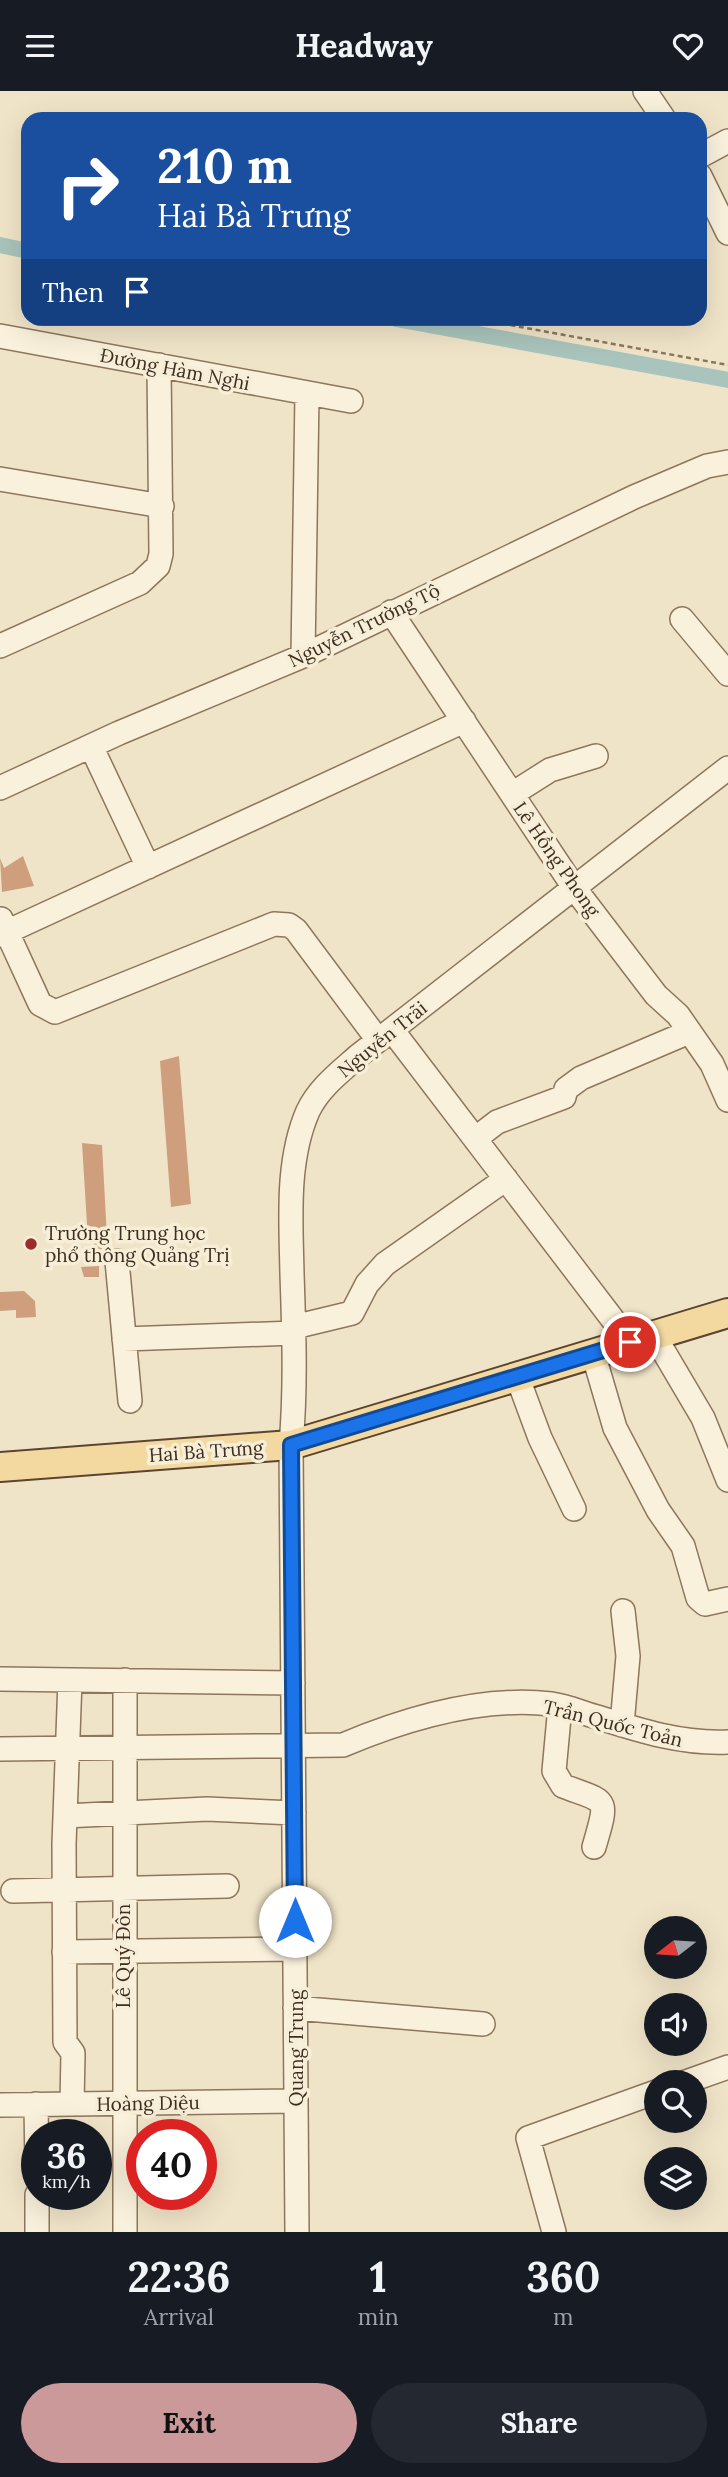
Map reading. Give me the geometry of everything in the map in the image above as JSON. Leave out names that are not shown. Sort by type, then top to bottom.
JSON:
[{"type":"main road","name":"Hai Bà Trưng","points":[[0,1467],[291,1445],[728,1313]]},
{"type":"street","points":[[645,91],[659,112]]},
{"type":"street","points":[[707,152],[728,141]]},
{"type":"street","points":[[714,202],[728,233]]},
{"type":"street","name":"Đường Hàm Nghi","points":[[0,336],[351,401]]},
{"type":"street","points":[[0,646],[150,576],[158,566],[161,554],[162,506],[159,365]]},
{"type":"street","points":[[303,656],[307,394]]},
{"type":"street","name":"Nguyễn Trường Tộ","points":[[0,788],[91,746],[303,656],[634,497],[707,466],[728,463]]},
{"type":"street","points":[[0,479],[162,506]]},
{"type":"street","name":"Lê Hồng Phong","points":[[391,612],[575,888],[712,1064],[728,1100]]},
{"type":"street","points":[[682,619],[728,674]]},
{"type":"street","points":[[464,721],[148,867],[2,928],[40,1004],[55,1012],[274,924],[289,925],[475,1139],[642,1338],[684,1383],[722,1448],[728,1480]]},
{"type":"street","points":[[91,746],[148,867]]},
{"type":"street","points":[[512,794],[550,770],[596,756]]},
{"type":"street","name":"Nguyễn Trãi","points":[[291,1445],[295,1396],[291,1220],[293,1165],[309,1111],[325,1085],[385,1035],[728,768]]},
{"type":"street","points":[[475,1139],[497,1122],[564,1097],[566,1089],[581,1077],[689,1032]]},
{"type":"street","points":[[124,1339],[294,1330],[352,1313],[367,1285],[385,1265],[506,1179]]},
{"type":"street","points":[[117,1261],[130,1401]]},
{"type":"street","points":[[593,1353],[615,1428],[652,1500],[683,1546],[698,1598],[705,1604],[728,1599]]},
{"type":"street","points":[[517,1376],[537,1430],[574,1509]]},
{"type":"street","name":"Quang Trung","points":[[291,1445],[297,2232]]},
{"type":"street","points":[[622,1725],[628,1656],[624,1611]]},
{"type":"street","points":[[0,1679],[293,1683]]},
{"type":"street","points":[[70,1680],[64,1952],[65,2042],[73,2053],[72,2104]]},
{"type":"street","name":"Lê Quý Đôn","points":[[125,1680],[125,2232]]},
{"type":"street","name":"Trần Quốc Toản","points":[[0,1749],[343,1745],[380,1730],[469,1707],[514,1703],[560,1706],[678,1741],[728,1742]]},
{"type":"street","points":[[560,1706],[554,1771],[563,1786],[593,1794],[601,1803],[603,1817],[594,1847]]},
{"type":"street","points":[[65,1817],[207,1809],[294,1812]]},
{"type":"street","points":[[13,1891],[226,1886]]},
{"type":"street","points":[[64,1952],[295,1949]]},
{"type":"street","points":[[295,2008],[482,2024]]},
{"type":"street","points":[[707,2074],[728,2067]]},
{"type":"street","points":[[554,2232],[528,2138],[644,2096]]},
{"type":"street","name":"Hoàng Diệu","points":[[0,2105],[296,2101]]},
{"type":"street","points":[[36,2104],[36,2119]]},
{"type":"street","points":[[37,2210],[37,2232]]},
{"type":"path","points":[[515,326],[728,365]]},
{"type":"building","points":[[23,856],[34,886],[2,892],[0,858],[4,868]]},
{"type":"building","points":[[179,1056],[191,1204],[171,1207],[160,1061]]},
{"type":"building","points":[[82,1143],[102,1145],[107,1238],[88,1241]]},
{"type":"building","points":[[94,1243],[106,1243],[107,1258],[94,1258]]},
{"type":"building","points":[[99,1266],[99,1277],[84,1277],[81,1267]]},
{"type":"building","points":[[24,1291],[35,1301],[36,1317],[16,1318],[16,1310],[0,1311],[0,1292]]},
{"type":"waterway","points":[[0,245],[21,250]]},
{"type":"waterway","points":[[434,326],[728,380]]},
{"type":"place","name":"Trường Trung học phổ thông Quảng Trị","points":[[31,1244]]},
{"type":"route","points":[[295,1921],[291,1445],[630,1342]]}]
